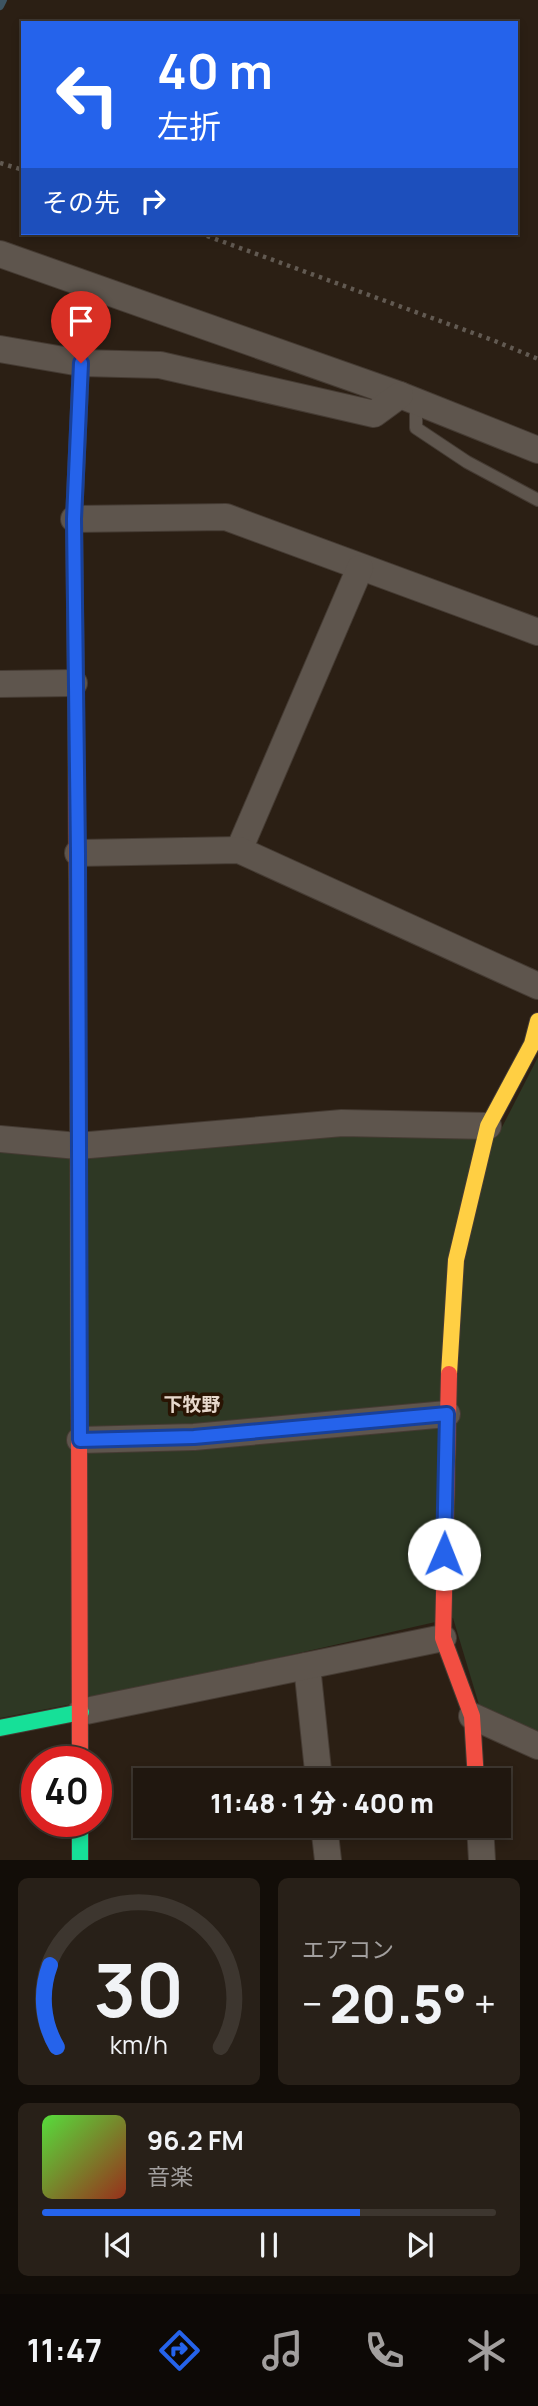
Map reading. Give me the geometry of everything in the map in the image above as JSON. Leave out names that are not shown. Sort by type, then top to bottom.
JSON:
[{"type":"street","points":[[0,254],[408,398],[538,450]]},
{"type":"street","points":[[0,349],[81,363],[160,365],[374,414],[408,398]]},
{"type":"street","points":[[80,1746],[78,853],[74,519],[81,363]]},
{"type":"street","points":[[74,519],[226,517],[538,632]]},
{"type":"street","points":[[239,850],[360,568]]},
{"type":"street","points":[[0,684],[74,683]]},
{"type":"street","points":[[78,853],[239,850],[538,986]]},
{"type":"street","points":[[475,1768],[472,1716],[443,1637],[447,1414],[456,1260],[488,1126],[536,1037]]},
{"type":"street","points":[[0,1139],[78,1146],[342,1123],[488,1126]]},
{"type":"street","points":[[80,1440],[194,1437],[447,1414]]},
{"type":"street","points":[[0,1728],[443,1637]]},
{"type":"street","points":[[307,1666],[318,1768]]},
{"type":"street","points":[[472,1716],[538,1746]]},
{"type":"street","points":[[79,1860],[80,1837]]},
{"type":"street","points":[[325,1838],[328,1860]]},
{"type":"street","points":[[481,1838],[482,1860]]},
{"type":"lane","points":[[408,398],[416,429],[467,462],[538,499]]},
{"type":"path","points":[[0,163],[21,169]]},
{"type":"path","points":[[204,235],[538,359]]},
{"type":"green space","points":[[538,1057],[538,1735],[480,1708],[453,1618],[93,1700],[0,1718],[0,1150],[350,1133],[499,1133]]},
{"type":"waterway","points":[[0,6],[3,0]]},
{"type":"traffic: fast","points":[[0,1728],[81,1712]]},
{"type":"traffic: fast","points":[[80,1837],[80,1860]]},
{"type":"traffic: slow","points":[[76,697],[74,519],[81,363]]},
{"type":"traffic: slow","points":[[449,1374],[456,1260],[488,1126],[532,1044],[538,1021]]},
{"type":"traffic: slow","points":[[78,1062],[79,1422]]},
{"type":"traffic: jam","points":[[76,697],[78,1062]]},
{"type":"traffic: jam","points":[[449,1374],[443,1638],[472,1716],[475,1768]]},
{"type":"traffic: jam","points":[[79,1422],[80,1746]]},
{"type":"district","name":"下牧野","points":[[192,1404]]},
{"type":"route","points":[[81,363],[74,519],[80,1440],[194,1437],[447,1414],[444,1554]]}]
